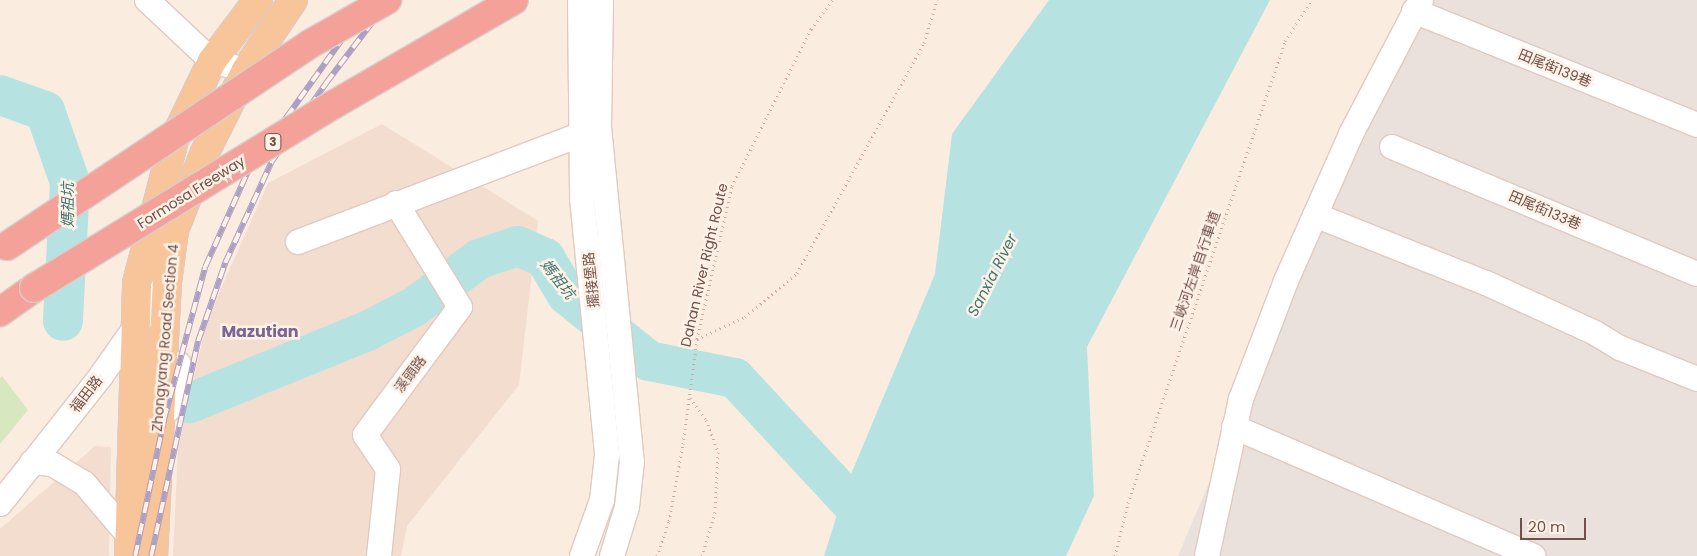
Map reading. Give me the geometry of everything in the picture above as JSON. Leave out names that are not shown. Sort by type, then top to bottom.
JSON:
[{"type":"highway","points":[[4,249],[310,44],[387,0]]},
{"type":"highway","name":"Formosa Freeway","points":[[0,312],[34,288],[333,105],[514,0]]},
{"type":"main road","name":"Zhongyang Road Section 4","points":[[152,556],[154,484],[133,326],[137,283],[174,140],[212,61],[258,0]]},
{"type":"main road","name":"Zhongyang Road Section 4","points":[[130,546],[150,449],[166,319],[167,282],[174,230],[206,152],[246,70],[293,0]]},
{"type":"street","points":[[148,0],[212,61],[246,70]]},
{"type":"street","name":"擺接堡路","points":[[580,0],[590,131],[606,192],[631,430],[632,461],[627,507],[612,556]]},
{"type":"street","name":"擺接堡路","points":[[582,556],[602,500],[607,455],[606,420],[582,198],[590,131],[601,0]]},
{"type":"street","points":[[1207,556],[1241,400],[1282,290],[1351,134],[1418,6]]},
{"type":"street","name":"田尾街139巷","points":[[1418,6],[1697,124]]},
{"type":"street","points":[[298,242],[398,206],[590,131]]},
{"type":"street","name":"田尾街133巷","points":[[1392,146],[1697,274]]},
{"type":"street","name":"溪頭路","points":[[379,556],[388,469],[365,435],[460,307],[398,206]]},
{"type":"street","points":[[1315,215],[1486,283],[1595,332],[1620,348],[1697,380]]},
{"type":"street","name":"福田路","points":[[0,504],[101,376],[133,326],[167,282]]},
{"type":"street","points":[[150,449],[179,364]]},
{"type":"street","points":[[1234,427],[1533,556]]},
{"type":"street","points":[[32,462],[52,464],[84,482],[130,546]]},
{"type":"path","name":"Dahan River Right Route","points":[[657,556],[669,521],[696,340],[732,186],[811,28],[832,0]]},
{"type":"path","points":[[696,340],[745,317],[797,273],[924,42],[937,0]]},
{"type":"path","name":"三峽河左岸自行車道","points":[[1116,556],[1128,503],[1284,41],[1312,0]]},
{"type":"path","points":[[689,397],[706,420],[718,452],[715,512],[702,556]]},
{"type":"shaded area","points":[[1414,0],[1697,0],[1697,556],[1178,556]]},
{"type":"shaded area","points":[[382,124],[538,221],[519,385],[407,526],[401,556],[173,556],[178,448],[207,320],[268,183]]},
{"type":"shaded area","points":[[95,446],[111,447],[109,556],[0,556],[0,529]]},
{"type":"green space","points":[[2,376],[28,410],[0,444],[0,378]]},
{"type":"water","name":"Sanxia River","points":[[1049,0],[1270,0],[1087,347],[1094,496],[1066,556],[824,556],[846,486],[935,274],[952,134]]},
{"type":"waterway","name":"媽祖坑","points":[[0,95],[45,111],[70,182],[63,321]]},
{"type":"waterway","name":"媽祖坑","points":[[190,403],[367,331],[414,307],[479,259],[518,246],[545,258],[567,295],[649,361],[735,378],[877,531]]},
{"type":"railway","points":[[135,556],[164,419],[205,267],[248,171],[370,0]]},
{"type":"railway","points":[[151,556],[198,341],[225,263],[272,161],[326,83],[389,0]]},
{"type":"district","name":"Mazutian","points":[[260,332]]}]
